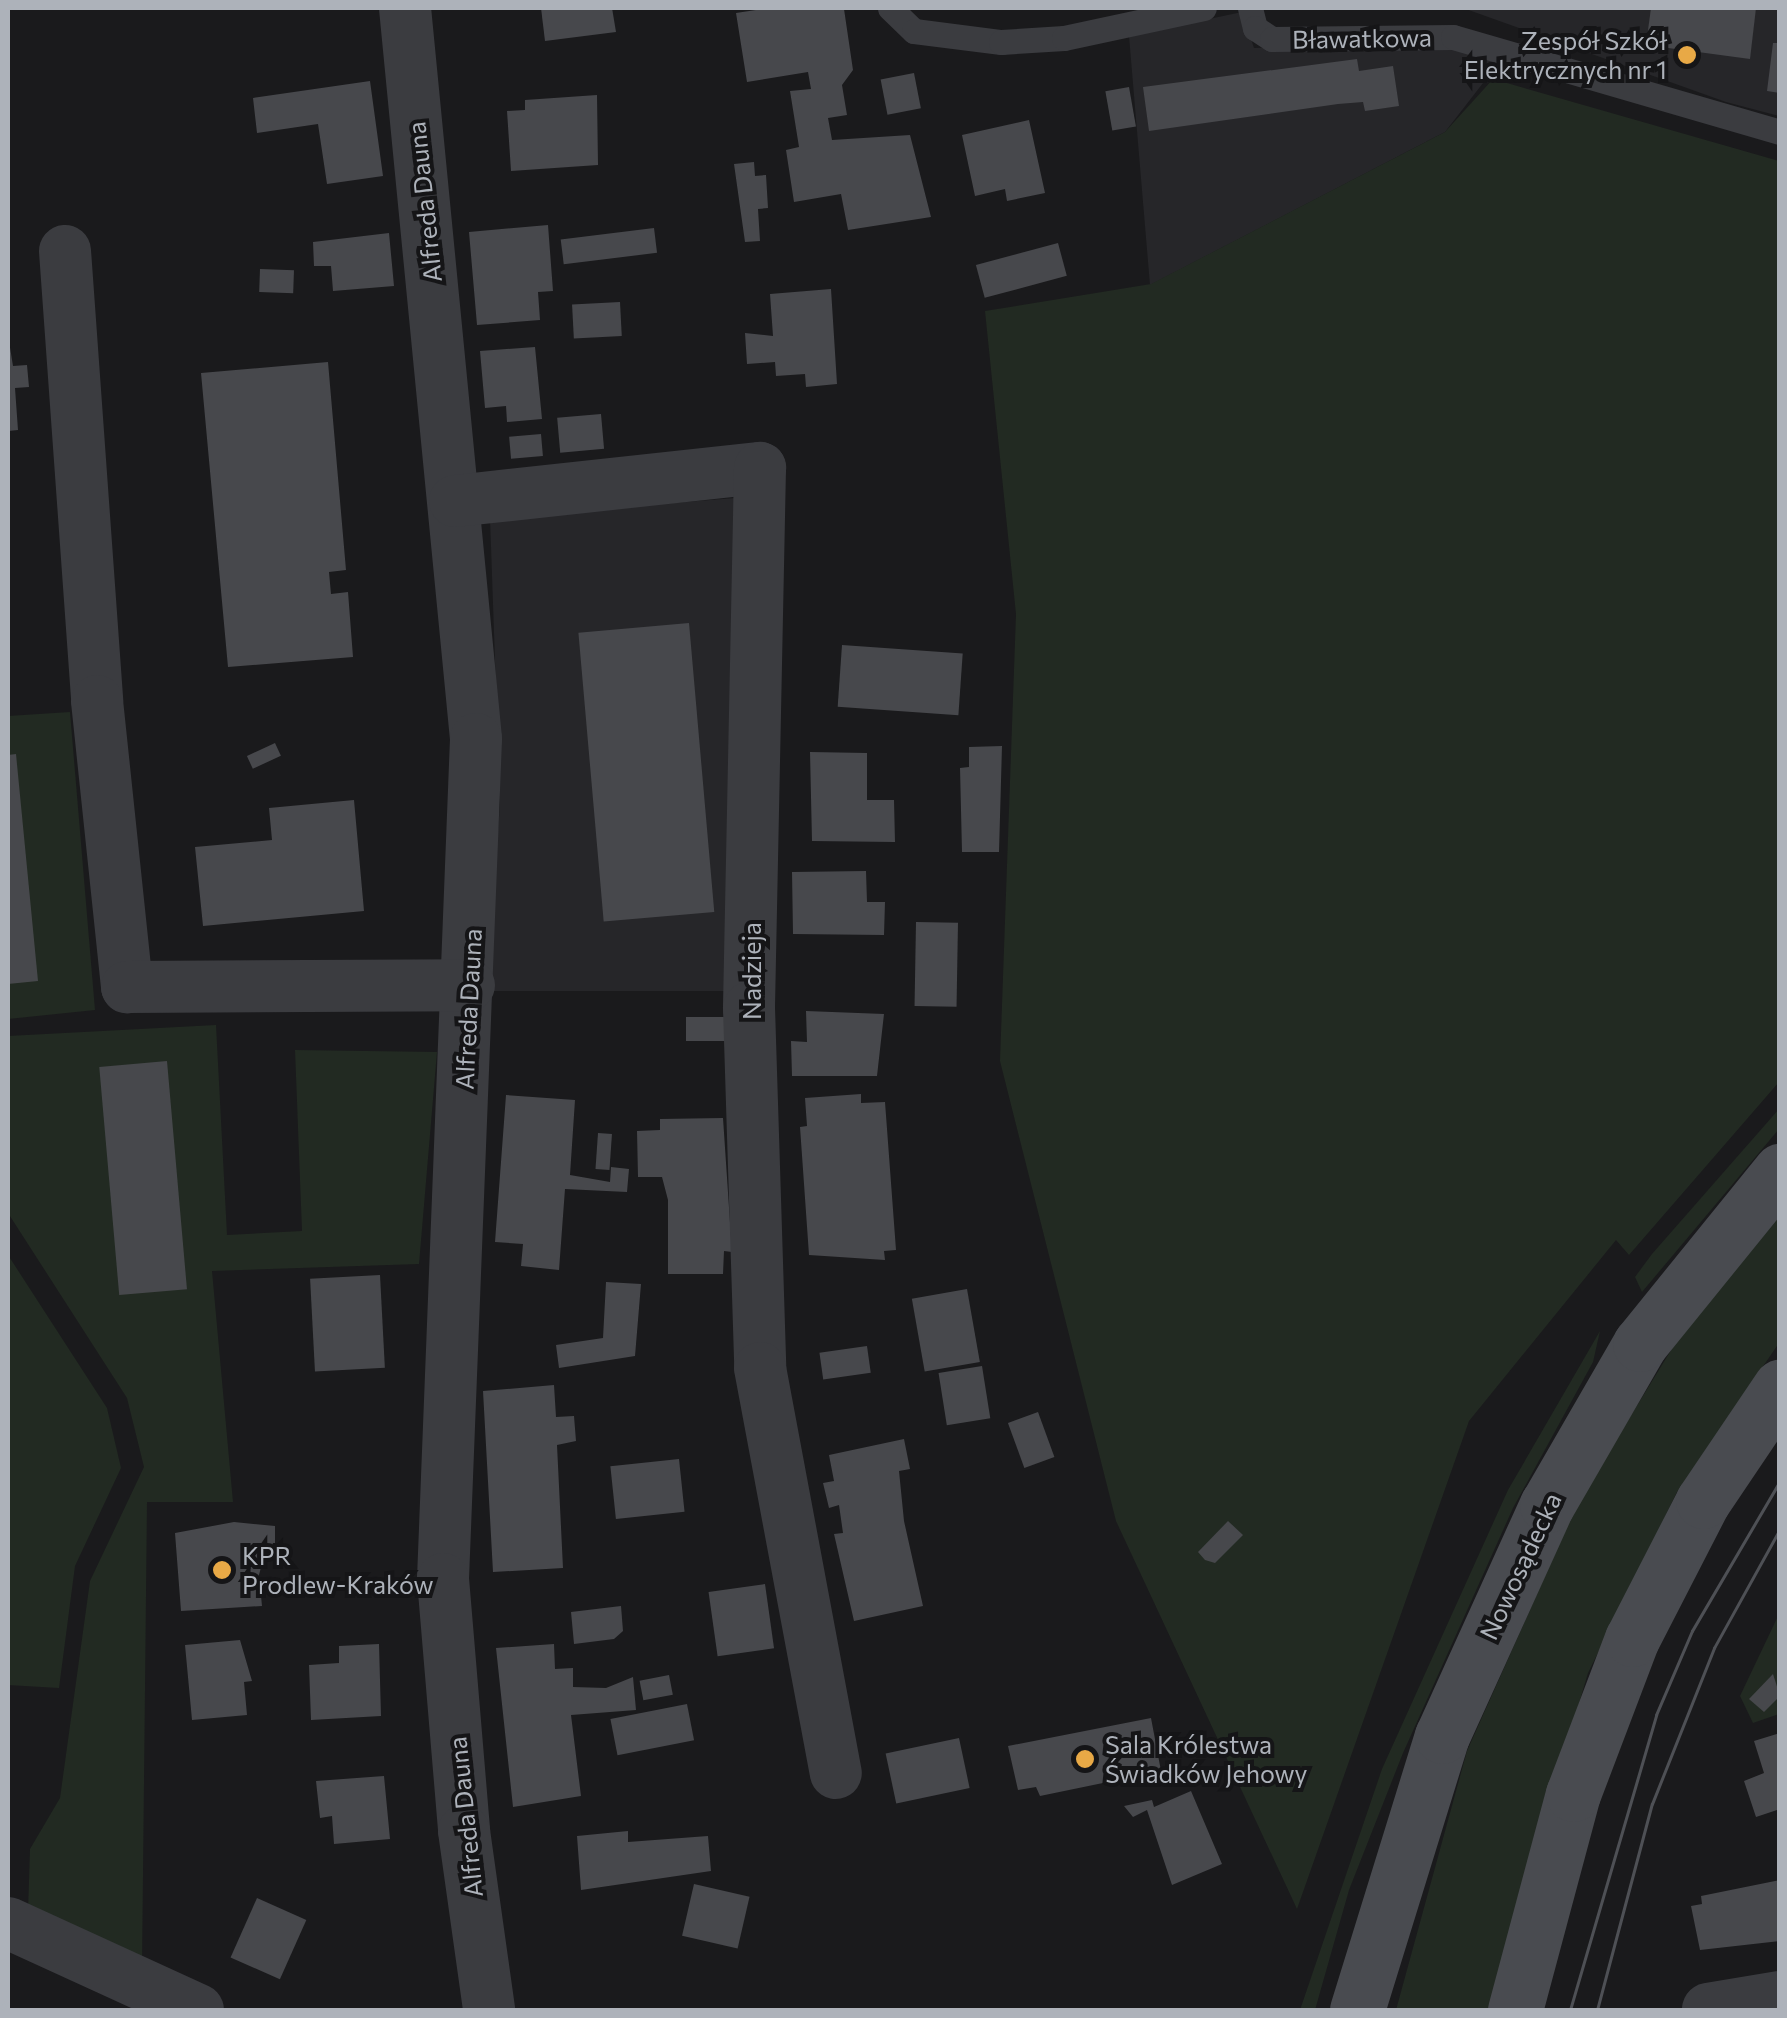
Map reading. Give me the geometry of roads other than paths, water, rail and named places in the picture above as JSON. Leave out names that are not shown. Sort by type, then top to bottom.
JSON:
[{"type":"main road","name":"Nowosądecka","points":[[1357,2010],[1442,1736],[1547,1505],[1640,1344],[1780,1170]]},
{"type":"main road","points":[[1515,2010],[1573,1794],[1632,1639],[1703,1501],[1780,1387]]},
{"type":"street","name":"Alfreda Dauna","points":[[405,8],[455,501],[479,802],[444,1579],[464,1831],[489,2010]]},
{"type":"street","points":[[65,251],[97,702],[127,987],[468,985]]},
{"type":"street","name":"Nadzieja","points":[[455,501],[760,468],[749,1008],[760,1368],[836,1773]]},
{"type":"street","points":[[8,1922],[198,2010]]},
{"type":"street","points":[[1708,2009],[1780,1996]]},
{"type":"lane","points":[[890,8],[914,31],[1001,42],[1064,38],[1204,8]]},
{"type":"lane","name":"Bławatkowa","points":[[1250,8],[1256,28],[1272,39],[1453,37],[1780,132]]},
{"type":"tram line","points":[[1570,2010],[1656,1715],[1692,1631],[1780,1481]]},
{"type":"tram line","points":[[1597,2010],[1652,1804],[1714,1648],[1780,1529]]},
{"type":"place","name":"Zespół Szkół Elektrycznych nr 1","points":[[1687,55]]},
{"type":"place","name":"KPR Prodlew-Kraków","points":[[222,1570]]},
{"type":"place","name":"Sala Królestwa Świadków Jehowy","points":[[1085,1759]]}]
